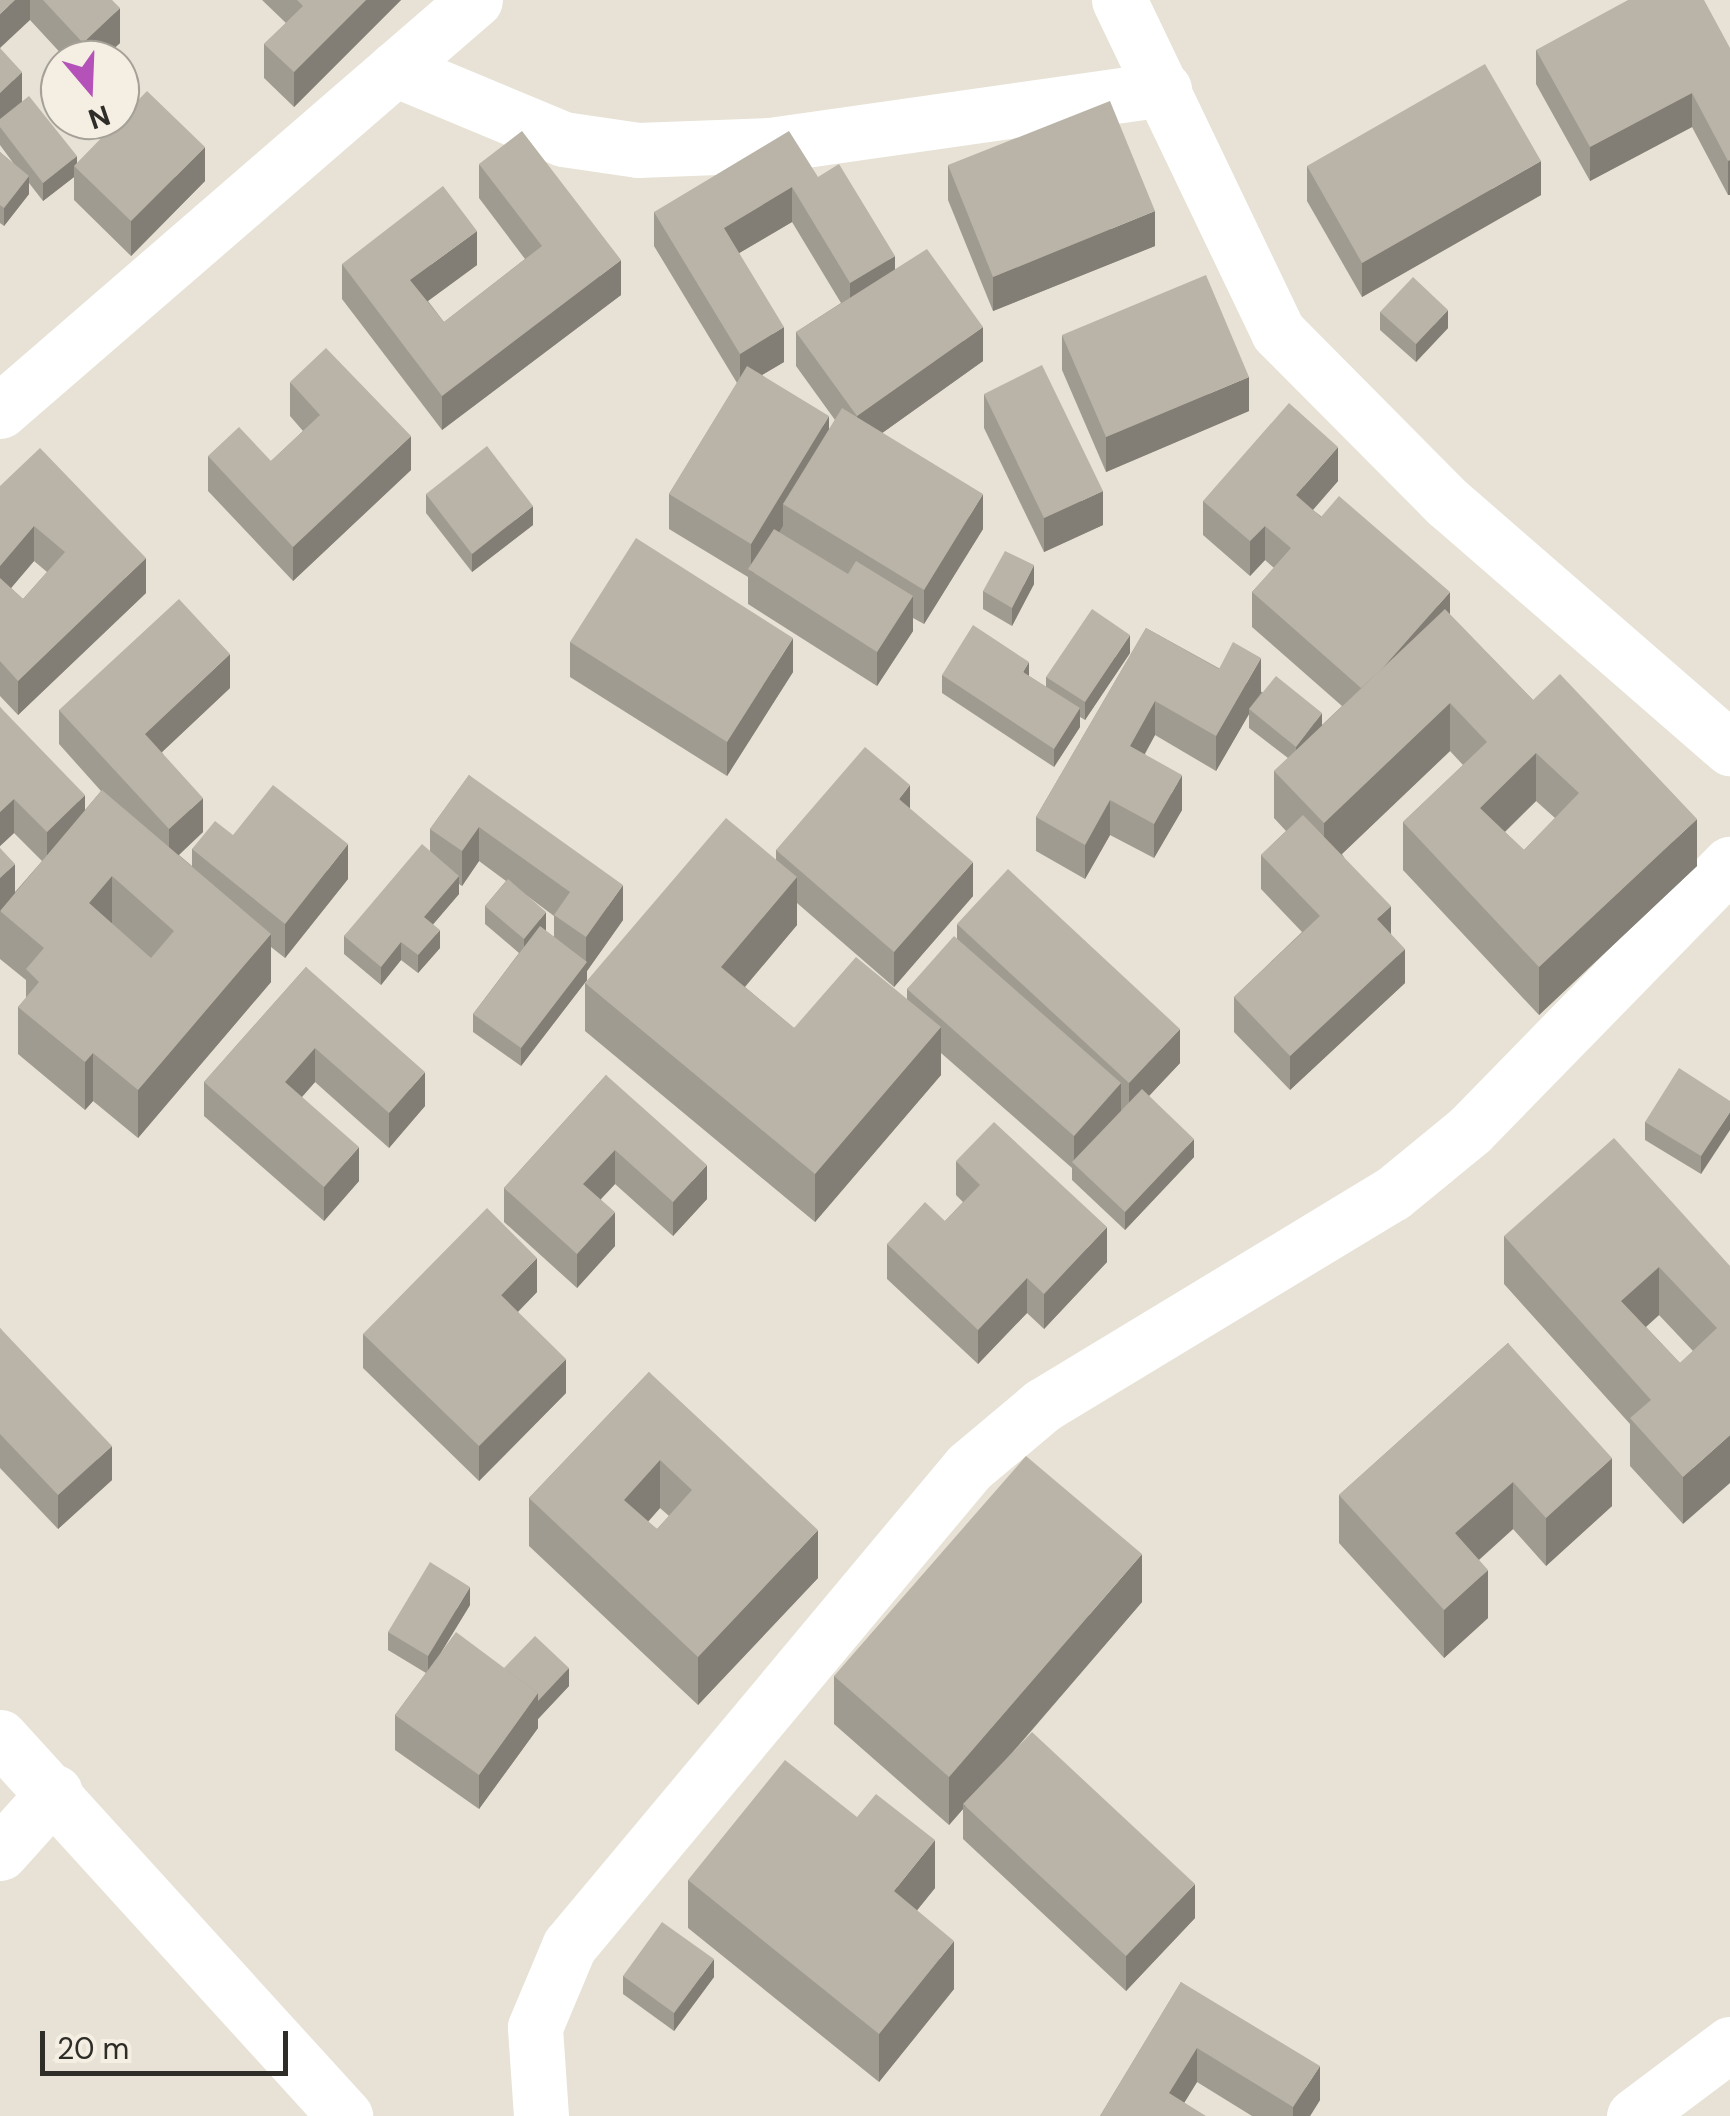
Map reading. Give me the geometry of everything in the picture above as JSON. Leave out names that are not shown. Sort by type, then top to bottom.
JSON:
[{"type":"street","points":[[0,410],[476,0]]},
{"type":"street","points":[[1119,0],[1164,89],[1220,225],[1278,332],[1448,503],[1730,748]]},
{"type":"street","points":[[395,69],[563,138],[638,150],[770,145],[1164,89]]},
{"type":"street","points":[[541,2116],[535,2027],[569,1946],[969,1467],[1043,1406],[1392,1194],[1470,1130],[1730,864]]},
{"type":"street","points":[[0,1737],[55,1792],[345,2116]]},
{"type":"street","points":[[0,1853],[55,1792]]},
{"type":"street","points":[[1634,2116],[1730,2044]]},
{"type":"building","points":[[0,0],[15,0],[0,14]]},
{"type":"building","points":[[43,0],[112,0],[120,8],[86,40],[80,40]]},
{"type":"building","points":[[297,0],[366,0],[294,72],[264,44],[303,6]]},
{"type":"building","points":[[1628,0],[1704,0],[1730,48],[1730,160],[1692,93],[1590,147],[1536,50]]},
{"type":"building","points":[[0,48],[22,72],[0,93]]},
{"type":"building","points":[[1485,64],[1541,161],[1362,263],[1307,166]]},
{"type":"building","points":[[147,91],[205,147],[131,221],[74,166],[99,140],[140,140],[140,98]]},
{"type":"building","points":[[29,96],[40,110],[40,140],[64,140],[77,156],[43,183],[0,127],[0,119]]},
{"type":"building","points":[[1110,101],[1155,211],[993,277],[948,165]]},
{"type":"building","points":[[522,131],[621,260],[442,396],[342,264],[443,186],[477,231],[410,280],[444,322],[542,246],[479,164]]},
{"type":"building","points":[[789,131],[818,177],[839,164],[895,256],[850,283],[792,187],[724,228],[784,327],[740,354],[654,212]]},
{"type":"building","points":[[0,152],[29,176],[4,208],[0,205]]},
{"type":"building","points":[[927,249],[983,327],[857,416],[796,332]]},
{"type":"building","points":[[1206,275],[1249,377],[1106,437],[1062,335]]},
{"type":"building","points":[[1413,277],[1448,310],[1416,344],[1380,312]]},
{"type":"building","points":[[326,348],[411,436],[293,547],[208,456],[239,427],[271,461],[320,415],[290,382]]},
{"type":"building","points":[[1042,365],[1103,491],[1044,518],[984,394]]},
{"type":"building","points":[[747,366],[829,416],[751,544],[669,494]]},
{"type":"building","points":[[1289,403],[1338,447],[1296,495],[1321,517],[1339,496],[1450,592],[1361,688],[1252,592],[1291,548],[1265,526],[1250,541],[1203,501]]},
{"type":"building","points":[[842,408],[983,494],[924,590],[783,504]]},
{"type":"building","points":[[487,446],[533,506],[472,554],[426,494]]},
{"type":"building","points":[[40,448],[146,558],[18,681],[0,661],[0,578],[23,599],[65,552],[34,526],[0,566],[0,486]]},
{"type":"building","points":[[774,529],[848,574],[856,561],[913,596],[877,652],[748,569]]},
{"type":"building","points":[[636,538],[793,638],[727,742],[570,642]]},
{"type":"building","points":[[1005,551],[1034,565],[1012,608],[983,591]]},
{"type":"building","points":[[179,599],[230,654],[145,734],[203,798],[169,829],[59,710]]},
{"type":"building","points":[[1092,609],[1130,635],[1085,702],[1046,677]]},
{"type":"building","points":[[1445,609],[1533,700],[1560,674],[1697,819],[1539,967],[1403,822],[1487,742],[1450,703],[1324,823],[1274,771]],"holes":[[[1536,753],[1579,793],[1524,850],[1480,808]]]},
{"type":"building","points":[[973,625],[1029,662],[1023,672],[1080,708],[1054,749],[942,675]]},
{"type":"building","points":[[1146,628],[1219,669],[1233,642],[1261,658],[1216,736],[1155,701],[1130,746],[1182,775],[1154,824],[1110,800],[1085,845],[1036,817]]},
{"type":"building","points":[[1276,676],[1322,713],[1296,747],[1249,709]]},
{"type":"building","points":[[0,707],[85,795],[47,832],[14,799],[0,812]]},
{"type":"building","points":[[865,747],[910,785],[899,799],[973,862],[894,952],[776,850]]},
{"type":"building","points":[[469,775],[623,885],[586,937],[554,915],[570,892],[479,827],[462,851],[430,829]]},
{"type":"building","points":[[273,785],[348,844],[285,924],[192,849],[215,821],[233,835]]},
{"type":"building","points":[[102,790],[271,934],[138,1090],[93,1053],[85,1062],[18,1007],[39,982],[26,969],[44,948],[0,911]],"holes":[[[112,876],[174,931],[151,958],[89,903]]]},
{"type":"building","points":[[1303,815],[1391,906],[1377,919],[1405,949],[1290,1056],[1234,997],[1320,916],[1261,855]]},
{"type":"building","points":[[726,818],[797,877],[721,967],[794,1028],[856,957],[941,1027],[815,1174],[585,983]]},
{"type":"building","points":[[422,844],[459,876],[424,917],[440,930],[418,955],[401,942],[381,967],[344,936]]},
{"type":"building","points":[[0,848],[15,864],[0,878]]},
{"type":"building","points":[[1008,869],[1180,1029],[1129,1083],[957,924]]},
{"type":"building","points":[[508,879],[546,912],[524,939],[485,906]]},
{"type":"building","points":[[540,926],[587,962],[521,1048],[473,1014]]},
{"type":"building","points":[[954,936],[1121,1083],[1074,1136],[907,989]]},
{"type":"building","points":[[306,967],[425,1072],[389,1113],[315,1048],[285,1082],[359,1147],[324,1187],[204,1082]]},
{"type":"building","points":[[1679,1068],[1730,1101],[1730,1112],[1701,1156],[1645,1122]]},
{"type":"building","points":[[606,1075],[707,1165],[673,1202],[615,1150],[583,1184],[615,1212],[577,1254],[504,1188]]},
{"type":"building","points":[[1142,1089],[1194,1139],[1125,1212],[1072,1162]]},
{"type":"building","points":[[994,1122],[1107,1227],[1044,1294],[1027,1278],[978,1330],[887,1244],[925,1202],[945,1221],[980,1185],[956,1161]]},
{"type":"building","points":[[1614,1138],[1730,1266],[1730,1435],[1683,1477],[1630,1418],[1651,1400],[1504,1236]],"holes":[[[1659,1267],[1717,1328],[1680,1363],[1621,1301]]]},
{"type":"building","points":[[487,1208],[537,1258],[501,1295],[566,1359],[479,1446],[363,1334]]},
{"type":"building","points":[[0,1328],[112,1446],[58,1495],[0,1434]]},
{"type":"building","points":[[1508,1343],[1612,1458],[1546,1518],[1513,1482],[1455,1533],[1488,1570],[1444,1610],[1339,1495]]},
{"type":"building","points":[[649,1372],[818,1530],[698,1657],[529,1498]],"holes":[[[660,1460],[692,1490],[657,1529],[624,1500]]]},
{"type":"building","points":[[1026,1456],[1142,1554],[949,1777],[834,1676]]},
{"type":"building","points":[[430,1562],[470,1587],[428,1656],[388,1632]]},
{"type":"building","points":[[456,1632],[538,1693],[479,1775],[395,1715]]},
{"type":"building","points":[[535,1636],[569,1668],[538,1701],[538,1693],[504,1668]]},
{"type":"building","points":[[1032,1732],[1195,1884],[1126,1956],[963,1804]]},
{"type":"building","points":[[785,1760],[857,1817],[876,1794],[935,1840],[894,1891],[954,1941],[879,2034],[688,1880]]},
{"type":"building","points":[[662,1922],[714,1959],[674,2013],[623,1976]]},
{"type":"building","points":[[1181,1982],[1320,2066],[1293,2107],[1197,2048],[1169,2093],[1206,2116],[1100,2116]]}]
